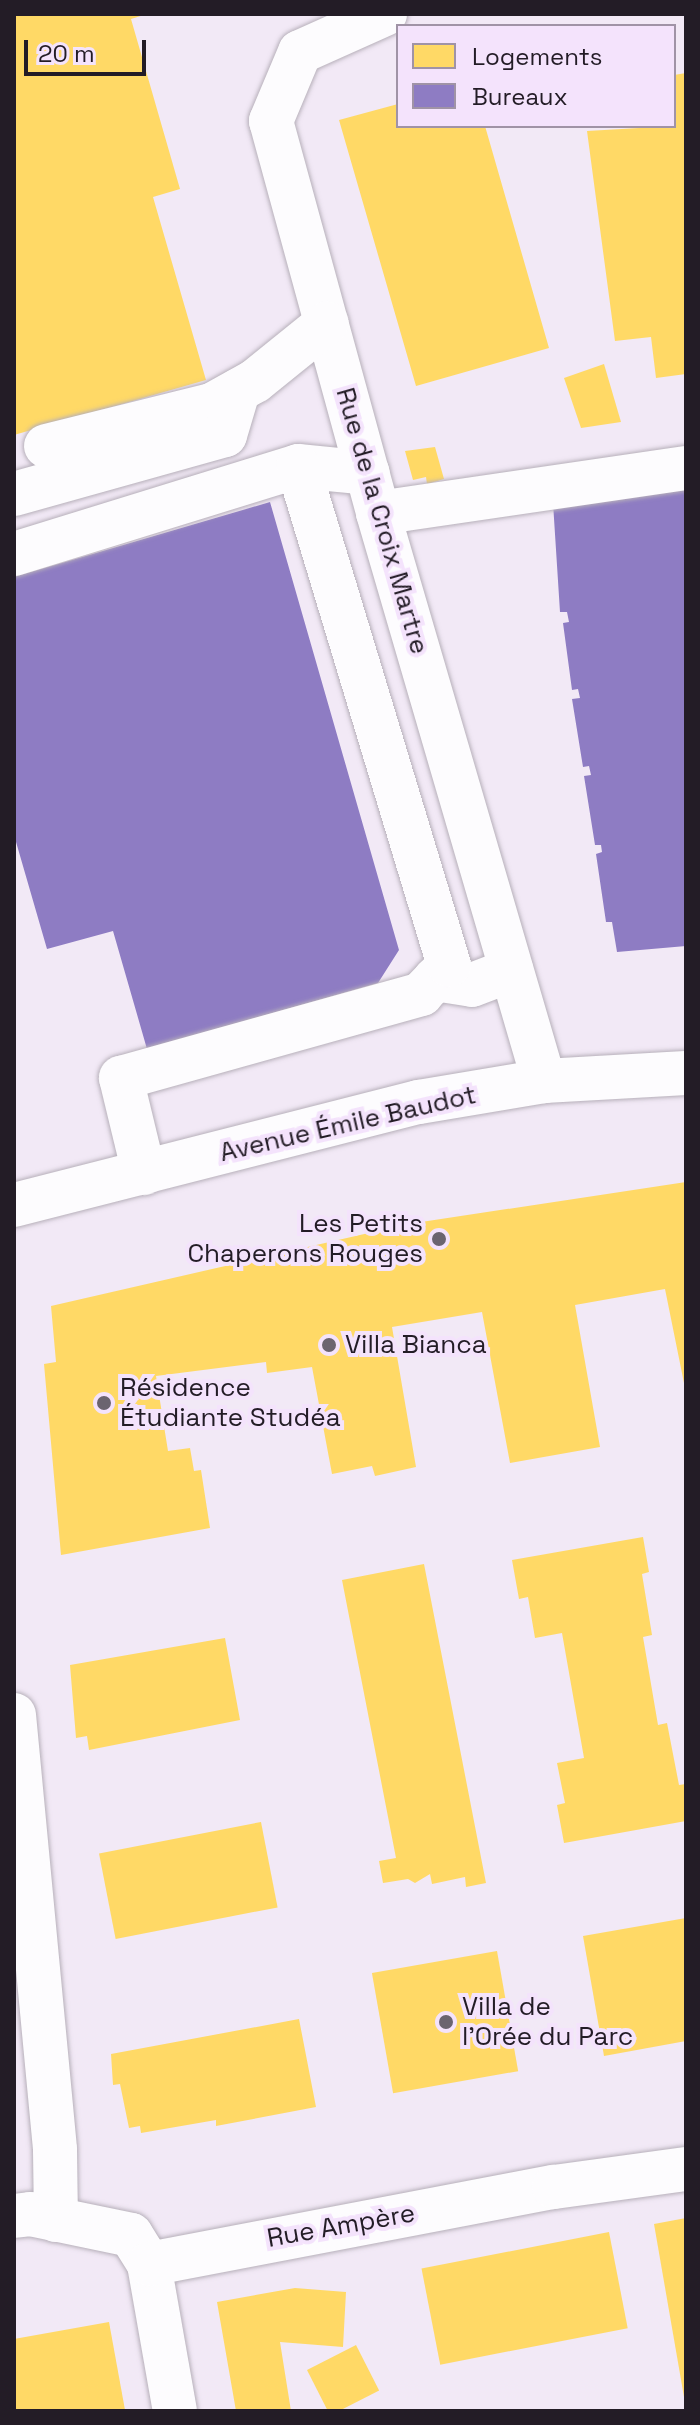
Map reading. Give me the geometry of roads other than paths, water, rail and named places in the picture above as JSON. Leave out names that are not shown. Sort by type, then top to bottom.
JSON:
[{"type":"street","name":"Rue de la Croix Martre","points":[[385,14],[300,52],[271,121],[373,493],[544,1081]]},
{"type":"street","points":[[46,446],[212,405],[238,391],[327,323]]},
{"type":"street","points":[[14,494],[225,435],[238,391]]},
{"type":"street","points":[[144,1173],[121,1078],[421,994],[449,965],[298,466]]},
{"type":"street","points":[[14,554],[298,466],[373,493],[686,468]]},
{"type":"street","points":[[435,979],[472,985],[511,970]]},
{"type":"street","name":"Avenue Émile Baudot","points":[[14,1205],[419,1102],[544,1081],[686,1073]]},
{"type":"street","points":[[14,1715],[55,2150],[35,2218],[131,2235],[149,2264],[175,2411]]},
{"type":"street","name":"Rue Ampère","points":[[149,2264],[554,2187],[686,2169]]},
{"type":"place","name":"Les Petits Chaperons Rouges","points":[[439,1239]]},
{"type":"place","name":"Villa Bianca","points":[[329,1345]]},
{"type":"place","name":"Résidence Étudiante Studéa","points":[[104,1403]]},
{"type":"place","name":"Villa de l'Orée du Parc","points":[[446,2022]]}]
